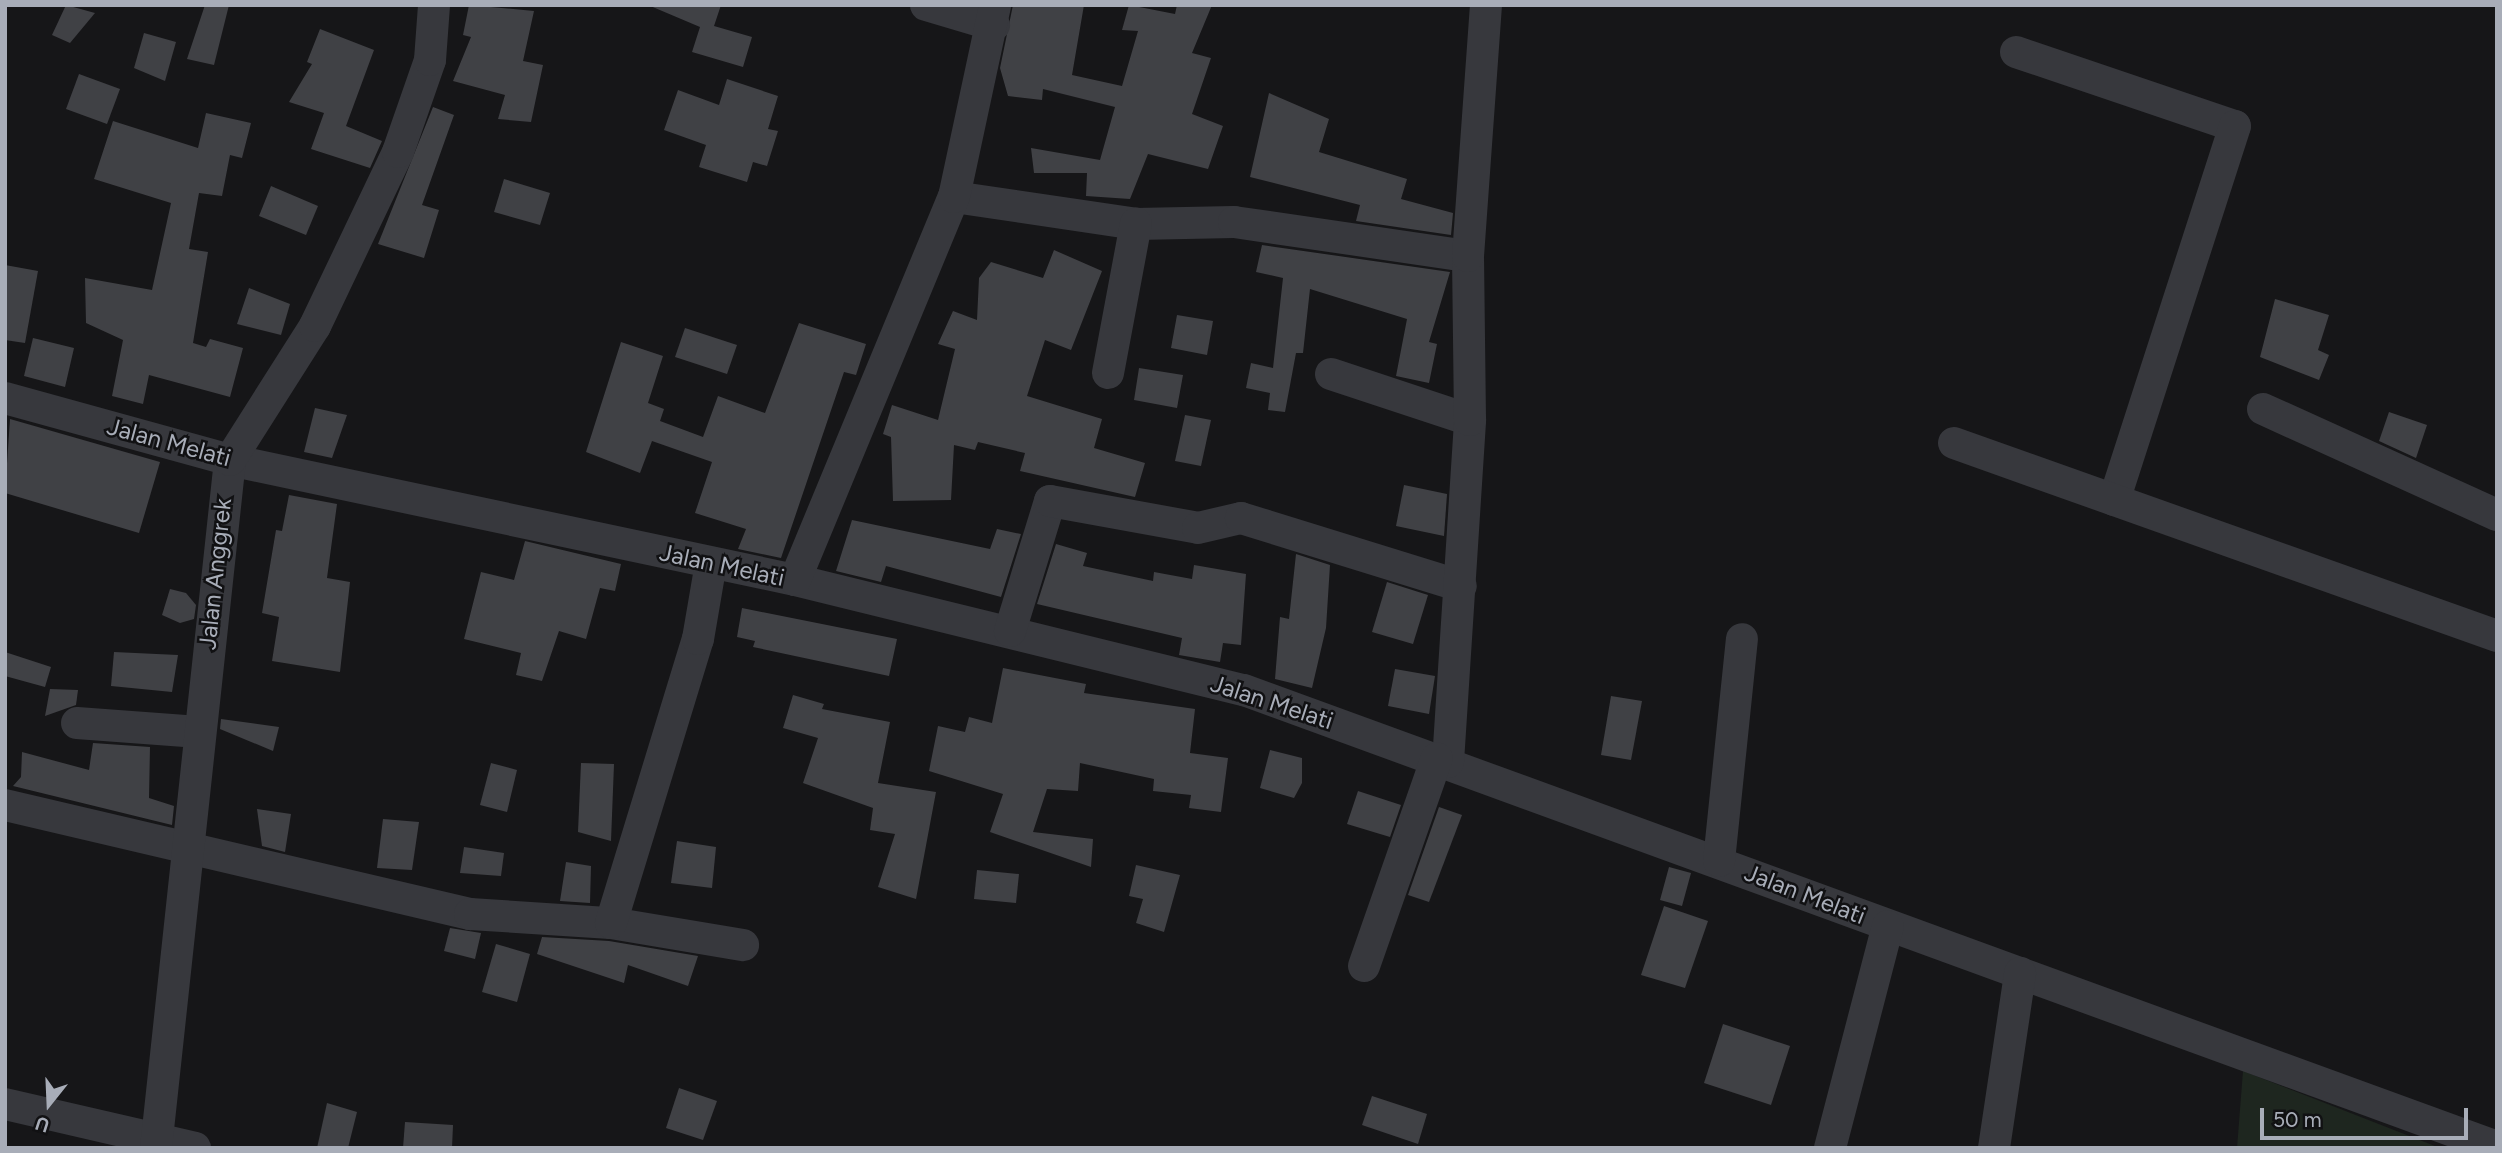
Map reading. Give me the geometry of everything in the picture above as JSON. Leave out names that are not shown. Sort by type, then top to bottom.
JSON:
[{"type":"street","name":"Jalan Anggrek","points":[[156,1144],[230,460],[315,326],[398,152],[430,60],[434,5]]},
{"type":"street","points":[[795,580],[954,197],[995,15],[926,5]]},
{"type":"street","points":[[1364,966],[1442,760],[1461,586],[1470,420],[1468,256],[1486,5]]},
{"type":"street","points":[[2016,52],[2235,126],[2114,500]]},
{"type":"street","points":[[954,197],[1136,224],[1234,222],[1468,256]]},
{"type":"street","points":[[1108,373],[1136,224]]},
{"type":"street","points":[[1331,374],[1470,420]]},
{"type":"street","name":"Jalan Melati","points":[[5,398],[230,460],[795,580],[1244,690],[1718,860],[1888,926],[2497,1147]]},
{"type":"street","points":[[2263,409],[2497,515]]},
{"type":"street","points":[[1954,443],[2497,636]]},
{"type":"street","points":[[1010,631],[1049,501],[1198,528],[1241,519],[1461,586]]},
{"type":"street","points":[[611,923],[698,639],[711,563]]},
{"type":"street","points":[[1718,860],[1742,639]]},
{"type":"street","points":[[77,723],[199,732]]},
{"type":"street","points":[[5,805],[188,845],[470,914],[611,923],[743,946]]},
{"type":"street","points":[[1830,1148],[1888,926]]},
{"type":"street","points":[[1994,1148],[2020,973]]},
{"type":"street","points":[[5,1104],[156,1144],[195,1148]]},
{"type":"shaded area","points":[[2243,1071],[2440,1148],[2237,1148]]},
{"type":"building","points":[[66,5],[95,13],[70,43],[52,35]]},
{"type":"building","points":[[205,5],[229,5],[214,65],[187,59]]},
{"type":"building","points":[[469,5],[534,11],[523,61],[543,65],[531,122],[498,119],[505,95],[453,81],[471,37],[463,35]]},
{"type":"building","points":[[648,5],[721,5],[714,26],[752,37],[743,67],[692,52],[700,27]]},
{"type":"building","points":[[1013,5],[1084,5],[1072,75],[1122,86],[1138,31],[1122,30],[1129,5],[1175,14],[1177,5],[1212,5],[1192,53],[1211,58],[1192,114],[1223,126],[1208,169],[1148,154],[1130,199],[1086,196],[1087,173],[1034,173],[1031,148],[1100,160],[1115,107],[1043,89],[1042,100],[1008,96],[1000,68]]},
{"type":"building","points":[[320,29],[374,50],[346,126],[382,141],[370,168],[311,149],[324,113],[289,102],[312,64],[307,62]]},
{"type":"building","points":[[144,33],[176,42],[165,81],[134,68]]},
{"type":"building","points":[[79,74],[120,89],[107,124],[66,109]]},
{"type":"building","points":[[727,79],[778,96],[768,129],[778,131],[767,166],[753,162],[747,182],[699,167],[706,145],[664,130],[678,90],[719,105]]},
{"type":"building","points":[[1269,93],[1329,119],[1319,152],[1407,179],[1401,199],[1453,213],[1451,235],[1356,221],[1360,205],[1250,177]]},
{"type":"building","points":[[433,107],[454,115],[422,205],[439,210],[424,258],[378,244]]},
{"type":"building","points":[[206,113],[251,123],[242,158],[230,155],[222,196],[199,193],[189,249],[208,252],[193,343],[206,347],[210,339],[243,348],[230,397],[149,375],[143,404],[112,396],[123,340],[86,323],[85,278],[152,290],[171,203],[94,179],[113,121],[198,148]]},
{"type":"building","points":[[504,179],[550,193],[540,225],[494,212]]},
{"type":"building","points":[[271,186],[318,206],[306,235],[259,216]]},
{"type":"building","points":[[1262,245],[1450,272],[1429,342],[1437,344],[1429,383],[1396,376],[1407,319],[1310,289],[1303,353],[1296,353],[1285,412],[1268,410],[1270,393],[1246,388],[1251,363],[1273,368],[1283,278],[1256,272]]},
{"type":"building","points":[[1054,250],[1102,271],[1071,350],[1045,340],[1027,396],[1102,419],[1094,448],[1145,463],[1135,497],[1020,471],[1025,453],[978,442],[975,450],[954,445],[951,500],[893,501],[891,437],[883,434],[892,405],[938,420],[955,349],[938,344],[953,311],[977,320],[979,278],[991,262],[1043,278]]},
{"type":"building","points":[[5,265],[38,271],[25,343],[5,340]]},
{"type":"building","points":[[249,288],[290,304],[281,335],[237,324]]},
{"type":"building","points":[[2275,299],[2329,315],[2318,350],[2329,355],[2319,380],[2260,357]]},
{"type":"building","points":[[1177,315],[1213,321],[1207,355],[1171,348]]},
{"type":"building","points":[[799,323],[866,344],[856,375],[844,372],[781,558],[738,549],[746,529],[695,513],[712,462],[652,441],[640,473],[586,452],[621,342],[663,356],[648,403],[664,409],[660,421],[703,437],[718,396],[765,413]]},
{"type":"building","points":[[685,328],[737,345],[727,374],[675,357]]},
{"type":"building","points":[[33,338],[74,348],[65,387],[24,376]]},
{"type":"building","points":[[1139,368],[1183,375],[1177,408],[1134,400]]},
{"type":"building","points":[[315,408],[347,415],[332,458],[304,452]]},
{"type":"building","points":[[2389,412],[2427,425],[2416,458],[2379,441]]},
{"type":"building","points":[[1185,415],[1211,420],[1201,466],[1175,461]]},
{"type":"building","points":[[10,419],[160,462],[139,533],[5,493]]},
{"type":"building","points":[[1404,485],[1447,494],[1444,536],[1396,526]]},
{"type":"building","points":[[289,495],[337,504],[327,578],[350,582],[340,672],[272,661],[279,617],[262,613],[276,530],[282,531]]},
{"type":"building","points":[[852,520],[990,549],[997,529],[1021,534],[1001,597],[886,566],[881,582],[836,571]]},
{"type":"building","points":[[525,541],[621,564],[615,591],[600,588],[586,639],[559,631],[542,681],[516,675],[521,653],[464,639],[481,572],[514,580]]},
{"type":"building","points":[[1056,544],[1087,553],[1083,566],[1153,581],[1154,572],[1192,579],[1194,565],[1246,574],[1241,645],[1223,643],[1220,662],[1179,655],[1182,638],[1037,604]]},
{"type":"building","points":[[1296,554],[1330,565],[1326,628],[1312,688],[1275,679],[1280,617],[1289,619]]},
{"type":"building","points":[[1387,582],[1428,595],[1413,644],[1372,632]]},
{"type":"building","points":[[170,589],[186,593],[196,605],[194,619],[180,623],[162,615]]},
{"type":"building","points":[[742,608],[897,639],[889,676],[753,647],[755,641],[737,637]]},
{"type":"building","points":[[5,652],[51,667],[45,687],[5,676]]},
{"type":"building","points":[[114,652],[178,655],[172,692],[111,686]]},
{"type":"building","points":[[1003,668],[1086,684],[1084,693],[1195,709],[1190,753],[1228,758],[1221,812],[1189,808],[1191,795],[1153,791],[1154,779],[1080,763],[1078,791],[1047,789],[1033,832],[1093,839],[1091,867],[990,832],[1003,794],[929,771],[938,726],[965,732],[969,717],[992,723]]},
{"type":"building","points":[[1395,669],[1435,676],[1429,714],[1388,706]]},
{"type":"building","points":[[50,689],[78,690],[76,705],[45,716]]},
{"type":"building","points":[[793,695],[824,704],[822,709],[890,722],[878,783],[936,792],[916,899],[878,887],[895,834],[870,830],[873,808],[803,783],[818,738],[783,728]]},
{"type":"building","points":[[1611,696],[1642,701],[1631,760],[1601,755]]},
{"type":"building","points":[[221,719],[279,727],[273,751],[220,729]]},
{"type":"building","points":[[93,743],[150,747],[149,798],[174,806],[172,825],[13,786],[21,777],[22,752],[89,770]]},
{"type":"building","points":[[1270,750],[1302,758],[1302,783],[1294,798],[1260,788]]},
{"type":"building","points":[[491,763],[517,770],[507,812],[480,805]]},
{"type":"building","points":[[581,763],[614,764],[611,841],[578,832]]},
{"type":"building","points":[[1358,791],[1401,805],[1390,837],[1347,824]]},
{"type":"building","points":[[1439,807],[1462,815],[1429,902],[1408,895]]},
{"type":"building","points":[[257,809],[291,814],[285,852],[262,846]]},
{"type":"building","points":[[383,819],[419,822],[412,870],[377,868]]},
{"type":"building","points":[[677,841],[716,847],[712,888],[671,883]]},
{"type":"building","points":[[464,847],[504,853],[501,876],[460,873]]},
{"type":"building","points":[[566,862],[591,866],[590,903],[560,901]]},
{"type":"building","points":[[1136,865],[1180,875],[1164,932],[1136,923],[1143,899],[1129,896]]},
{"type":"building","points":[[1669,867],[1691,873],[1682,906],[1660,900]]},
{"type":"building","points":[[977,870],[1019,874],[1016,903],[974,899]]},
{"type":"building","points":[[1664,906],[1708,921],[1685,988],[1641,975]]},
{"type":"building","points":[[450,928],[481,933],[475,959],[444,951]]},
{"type":"building","points":[[542,937],[609,941],[698,956],[688,986],[628,965],[624,983],[537,954]]},
{"type":"building","points":[[496,944],[530,954],[517,1002],[482,992]]},
{"type":"building","points":[[1723,1024],[1790,1046],[1771,1105],[1704,1083]]},
{"type":"building","points":[[679,1088],[717,1101],[703,1140],[666,1128]]},
{"type":"building","points":[[1372,1096],[1427,1114],[1418,1144],[1362,1125]]},
{"type":"building","points":[[327,1103],[357,1112],[348,1148],[317,1148]]},
{"type":"building","points":[[405,1122],[453,1125],[452,1148],[403,1148]]}]
